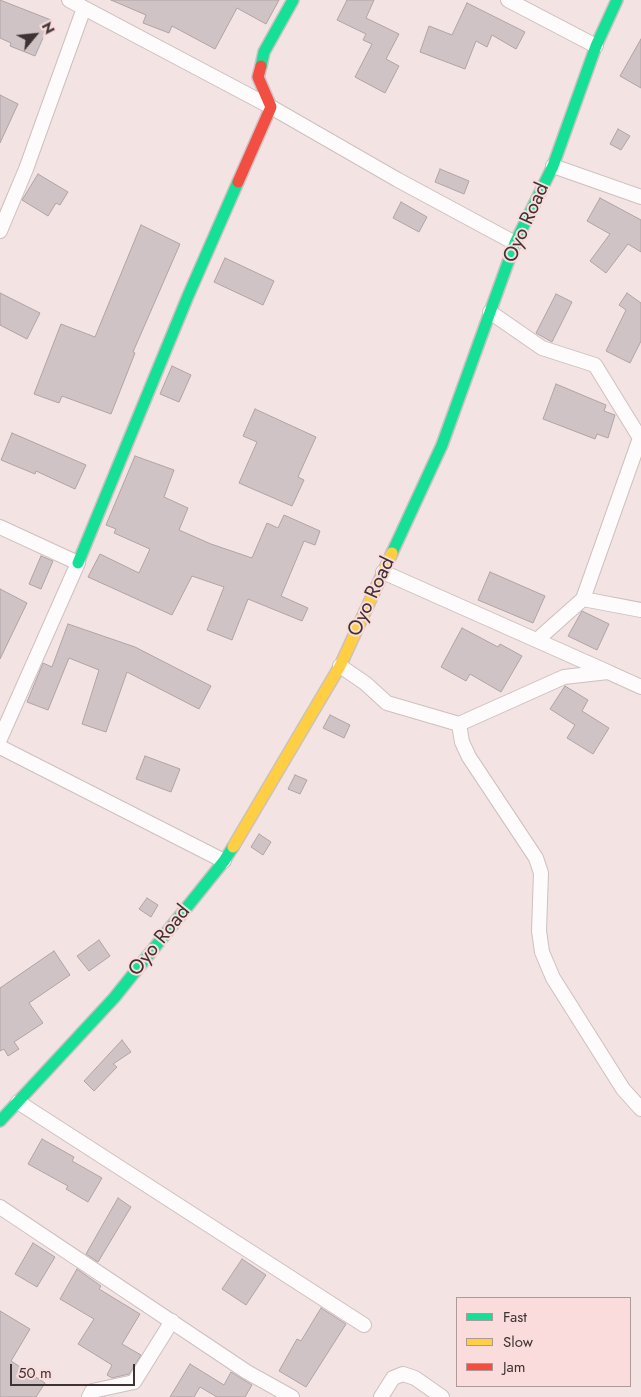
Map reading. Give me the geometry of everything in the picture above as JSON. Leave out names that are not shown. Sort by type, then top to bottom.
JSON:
[{"type":"street","points":[[68,0],[271,106],[398,180],[515,243]]},
{"type":"street","points":[[0,739],[78,563],[188,296],[271,106],[258,77],[264,52],[293,0]]},
{"type":"street","points":[[508,0],[596,46]]},
{"type":"street","name":"Oyo Road","points":[[0,1122],[114,998],[224,861],[340,666],[442,445],[515,243],[553,166],[596,46],[617,0]]},
{"type":"street","points":[[0,231],[26,169],[84,8]]},
{"type":"street","points":[[553,166],[641,197]]},
{"type":"street","points":[[490,312],[542,348],[594,365],[640,438],[583,598],[537,640]]},
{"type":"street","points":[[0,527],[78,563]]},
{"type":"street","points":[[383,572],[641,688]]},
{"type":"street","points":[[583,598],[641,610]]},
{"type":"street","points":[[340,666],[365,683],[388,703],[459,724],[564,677],[608,672]]},
{"type":"street","points":[[459,724],[462,742],[469,756],[536,858],[541,873],[540,932],[542,952],[553,978],[623,1089],[641,1110]]},
{"type":"street","points":[[0,747],[224,861]]},
{"type":"street","points":[[18,1102],[364,1325]]},
{"type":"street","points":[[0,1207],[247,1372],[292,1397]]},
{"type":"street","points":[[89,1397],[92,1391],[134,1382],[172,1321]]},
{"type":"street","points":[[381,1397],[393,1378],[403,1374],[415,1378],[442,1397]]},
{"type":"building","points":[[0,0],[51,20],[35,56],[10,46],[11,43],[0,38]]},
{"type":"building","points":[[111,0],[279,0],[266,24],[237,8],[215,49],[172,26],[169,33],[143,23],[146,15]]},
{"type":"building","points":[[347,0],[374,0],[366,18],[399,34],[386,59],[399,66],[385,93],[355,77],[372,44],[363,40],[366,34],[337,20]]},
{"type":"building","points":[[467,3],[525,32],[516,49],[492,35],[487,47],[476,41],[465,69],[420,52],[429,26],[452,35]]},
{"type":"building","points":[[641,39],[641,88],[620,76]]},
{"type":"building","points":[[0,95],[18,104],[0,143]]},
{"type":"building","points":[[618,129],[630,136],[621,150],[610,144]]},
{"type":"building","points":[[440,169],[469,181],[464,194],[435,182]]},
{"type":"building","points":[[38,174],[68,192],[60,205],[56,203],[48,216],[22,200]]},
{"type":"building","points":[[600,198],[641,220],[641,252],[628,244],[606,273],[590,261],[610,234],[587,221]]},
{"type":"building","points":[[401,202],[427,217],[419,232],[393,218]]},
{"type":"building","points":[[141,225],[180,244],[133,352],[135,353],[111,414],[62,396],[59,403],[34,394],[61,324],[95,337]]},
{"type":"building","points":[[225,258],[274,281],[263,305],[214,282]]},
{"type":"building","points":[[0,293],[40,313],[27,339],[0,325]]},
{"type":"building","points":[[627,293],[641,303],[641,341],[630,363],[606,351],[626,310],[619,305]]},
{"type":"building","points":[[556,294],[572,302],[552,342],[536,333]]},
{"type":"building","points":[[172,366],[191,375],[179,402],[160,394]]},
{"type":"building","points":[[556,384],[606,405],[604,411],[615,415],[608,438],[597,434],[595,439],[543,419]]},
{"type":"building","points":[[255,409],[316,437],[298,477],[304,480],[292,506],[239,483],[257,442],[243,436]]},
{"type":"building","points":[[12,433],[86,465],[75,489],[36,471],[35,474],[1,460]]},
{"type":"building","points":[[135,456],[174,470],[164,497],[188,508],[179,530],[211,544],[252,558],[267,523],[278,528],[284,515],[320,531],[315,545],[304,541],[281,596],[308,608],[302,621],[248,599],[232,640],[207,630],[224,587],[192,576],[172,615],[88,577],[100,554],[139,573],[150,549],[114,533],[116,529],[106,525]]},
{"type":"building","points":[[41,556],[53,561],[41,589],[29,584]]},
{"type":"building","points":[[490,572],[545,596],[533,623],[478,600]]},
{"type":"building","points":[[0,589],[27,603],[0,659]]},
{"type":"building","points":[[582,611],[609,624],[597,650],[568,636]]},
{"type":"building","points":[[68,624],[135,647],[211,686],[199,709],[127,672],[106,732],[82,724],[99,670],[69,658],[48,710],[27,702],[43,663],[52,667]]},
{"type":"building","points":[[462,628],[498,647],[500,644],[522,656],[501,692],[470,674],[466,681],[441,667]]},
{"type":"building","points":[[565,686],[588,700],[582,711],[609,728],[593,754],[567,738],[575,725],[550,709]]},
{"type":"building","points":[[330,715],[350,725],[344,738],[323,728]]},
{"type":"building","points":[[145,756],[180,769],[171,792],[136,779]]},
{"type":"building","points":[[295,775],[307,780],[300,794],[288,789]]},
{"type":"building","points":[[259,834],[271,842],[263,855],[251,847]]},
{"type":"building","points":[[147,898],[158,905],[151,917],[139,909]]},
{"type":"building","points":[[99,940],[110,956],[89,971],[77,956]]},
{"type":"building","points":[[54,951],[70,975],[29,1003],[43,1023],[14,1042],[19,1049],[8,1056],[4,1049],[0,1051],[0,988]]},
{"type":"building","points":[[122,1040],[131,1052],[113,1064],[117,1067],[94,1091],[84,1081]]},
{"type":"building","points":[[42,1139],[74,1157],[72,1161],[102,1178],[88,1202],[66,1189],[68,1186],[28,1164]]},
{"type":"building","points":[[118,1198],[131,1207],[98,1262],[86,1254]]},
{"type":"building","points":[[33,1243],[55,1257],[37,1287],[15,1274]]},
{"type":"building","points":[[242,1259],[266,1275],[246,1305],[222,1289]]},
{"type":"building","points":[[77,1269],[101,1286],[99,1289],[140,1314],[122,1344],[141,1355],[129,1374],[112,1378],[107,1375],[112,1365],[78,1344],[94,1319],[60,1299]]},
{"type":"building","points":[[321,1308],[346,1324],[306,1387],[279,1371],[297,1339],[301,1341]]},
{"type":"building","points":[[0,1311],[30,1329],[11,1361],[45,1383],[36,1397],[0,1397]]},
{"type":"building","points":[[190,1364],[224,1385],[231,1372],[252,1385],[245,1397],[217,1397],[200,1387],[194,1397],[170,1397]]},
{"type":"traffic: fast","points":[[261,66],[264,52],[293,0]]},
{"type":"traffic: fast","points":[[392,553],[442,445],[515,243],[553,166],[596,46],[617,0]]},
{"type":"traffic: fast","points":[[78,563],[188,296],[238,182]]},
{"type":"traffic: fast","points":[[0,1121],[114,998],[224,861],[233,847]]},
{"type":"traffic: slow","points":[[233,847],[340,666],[392,553]]},
{"type":"traffic: jam","points":[[238,182],[271,107],[258,77],[261,66]]}]
